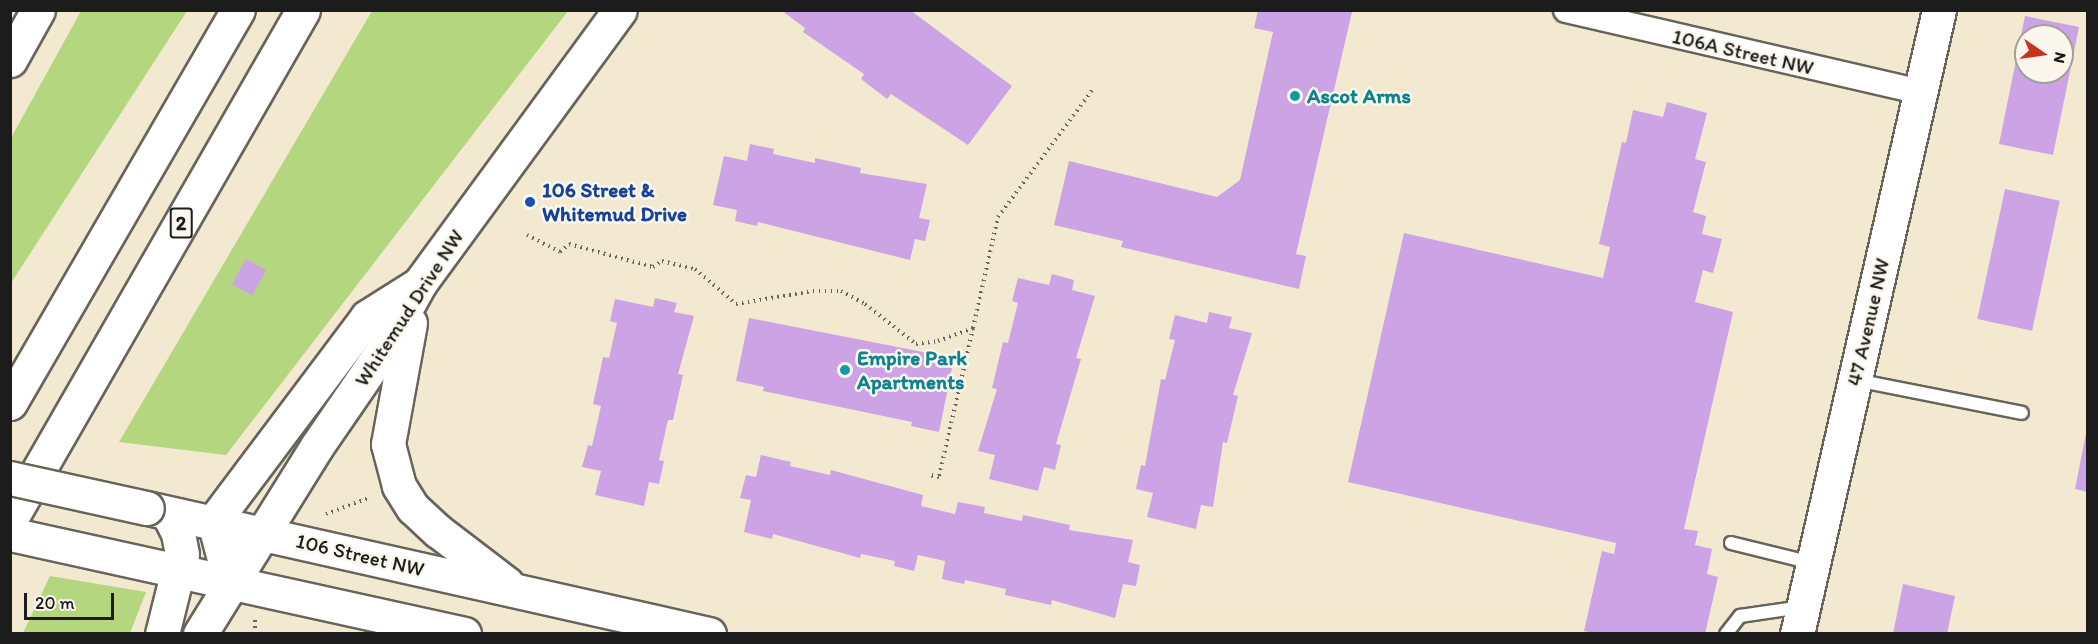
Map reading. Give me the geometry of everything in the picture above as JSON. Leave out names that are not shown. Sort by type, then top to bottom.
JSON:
[{"type":"main road","points":[[10,60],[38,10]]},
{"type":"main road","points":[[10,403],[238,10]]},
{"type":"main road","name":"2","points":[[10,520],[303,10]]},
{"type":"main road","name":"Whitemud Drive NW","points":[[200,633],[317,446],[383,350],[420,283],[620,10]]},
{"type":"main road","name":"47 Avenue NW","points":[[1800,620],[1939,10]]},
{"type":"main road","points":[[230,582],[214,521],[367,317],[420,283]]},
{"type":"main road","points":[[420,283],[390,417],[392,466],[413,508],[514,589]]},
{"type":"main road","name":"106 Street NW","points":[[10,478],[214,521],[709,633]]},
{"type":"main road","points":[[157,510],[178,533],[181,570],[162,633]]},
{"type":"main road","points":[[10,534],[464,633]]},
{"type":"street","name":"106A Street NW","points":[[1566,10],[1921,92]]},
{"type":"lane","points":[[1854,380],[2022,413]]},
{"type":"lane","points":[[1731,543],[1813,563]]},
{"type":"lane","points":[[1726,633],[1740,616],[1800,620]]},
{"type":"path","points":[[930,476],[939,477],[998,217],[1093,89]]},
{"type":"path","points":[[526,235],[560,252],[569,244],[653,267],[662,261],[695,269],[736,304],[813,291],[841,291],[859,300],[916,344],[938,341],[973,328]]},
{"type":"path","points":[[324,515],[372,497]]},
{"type":"path","points":[[255,620],[255,633]]},
{"type":"green space","points":[[81,11],[187,11],[11,283],[11,138]]},
{"type":"green space","points":[[372,11],[568,11],[226,455],[119,442]]},
{"type":"green space","points":[[50,576],[146,592],[130,633],[23,633]]},
{"type":"building","points":[[781,10],[910,10],[1012,86],[968,145],[891,94],[887,99],[861,79],[864,74],[803,32],[805,28]]},
{"type":"building","name":"Ascot Arms","points":[[1258,10],[1352,12],[1296,254],[1306,256],[1299,289],[1121,247],[1123,241],[1054,225],[1069,161],[1217,197],[1240,180],[1273,32],[1254,28]]},
{"type":"building","points":[[2025,16],[2064,24],[2023,24]]},
{"type":"building","points":[[2074,26],[2079,27],[2074,52]]},
{"type":"building","points":[[2014,70],[2014,84],[2067,84],[2053,155],[1999,144]]},
{"type":"building","points":[[1667,102],[1707,113],[1695,159],[1706,162],[1693,212],[1706,216],[1702,234],[1722,239],[1713,273],[1703,270],[1695,302],[1733,312],[1684,529],[1698,531],[1695,545],[1712,549],[1707,574],[1718,577],[1705,634],[1596,634],[1584,631],[1602,551],[1614,554],[1616,543],[1348,482],[1404,233],[1603,278],[1610,247],[1599,244],[1622,142],[1626,143],[1633,110],[1663,117]]},
{"type":"building","points":[[750,144],[774,149],[773,154],[815,163],[815,158],[861,168],[860,173],[927,184],[919,218],[930,220],[925,241],[915,239],[910,260],[758,222],[757,226],[735,221],[737,210],[713,205],[724,156],[747,161]]},
{"type":"building","points":[[2005,189],[2060,201],[2032,331],[1977,319]]},
{"type":"building","points":[[246,259],[266,270],[252,296],[232,284]]},
{"type":"building","points":[[1052,274],[1074,280],[1072,290],[1095,296],[1076,358],[1081,359],[1056,444],[1061,445],[1055,470],[1044,467],[1038,491],[989,479],[995,455],[978,451],[997,389],[992,388],[1003,342],[1008,343],[1018,303],[1012,301],[1018,278],[1049,285]]},
{"type":"building","points":[[655,298],[677,303],[674,312],[694,316],[678,374],[683,375],[673,420],[668,420],[659,460],[664,461],[659,484],[649,482],[644,506],[595,495],[601,471],[582,467],[588,445],[592,446],[601,406],[593,404],[603,357],[609,358],[617,323],[610,321],[615,299],[653,307]]},
{"type":"building","points":[[1209,312],[1232,317],[1229,328],[1252,333],[1233,395],[1238,396],[1227,443],[1223,442],[1213,507],[1201,505],[1196,529],[1147,517],[1153,493],[1136,489],[1141,465],[1145,466],[1161,379],[1165,380],[1175,340],[1169,339],[1175,315],[1207,323]]},
{"type":"building","name":"Empire Park Apartments","points":[[749,318],[954,358],[939,432],[911,426],[912,422],[763,391],[764,387],[736,381]]},
{"type":"building","points":[[2086,433],[2088,433],[2088,492],[2075,489]]},
{"type":"building","points":[[761,455],[791,462],[790,466],[830,475],[831,470],[923,495],[921,506],[955,514],[958,502],[985,507],[984,513],[1022,521],[1023,515],[1070,525],[1069,530],[1133,540],[1128,562],[1140,565],[1136,586],[1123,584],[1115,618],[1052,600],[1051,605],[1005,595],[1006,589],[965,580],[964,584],[942,579],[945,561],[918,555],[914,571],[894,566],[895,561],[861,554],[860,558],[773,534],[772,539],[744,532],[751,500],[740,498],[746,475],[756,477]]},
{"type":"building","points":[[1903,584],[1955,596],[1947,634],[1893,634]]},
{"type":"place","name":"Ascot Arms","points":[[1295,96]]},
{"type":"place","name":"106 Street & Whitemud Drive","points":[[530,202]]},
{"type":"place","name":"Empire Park Apartments","points":[[845,370]]}]
